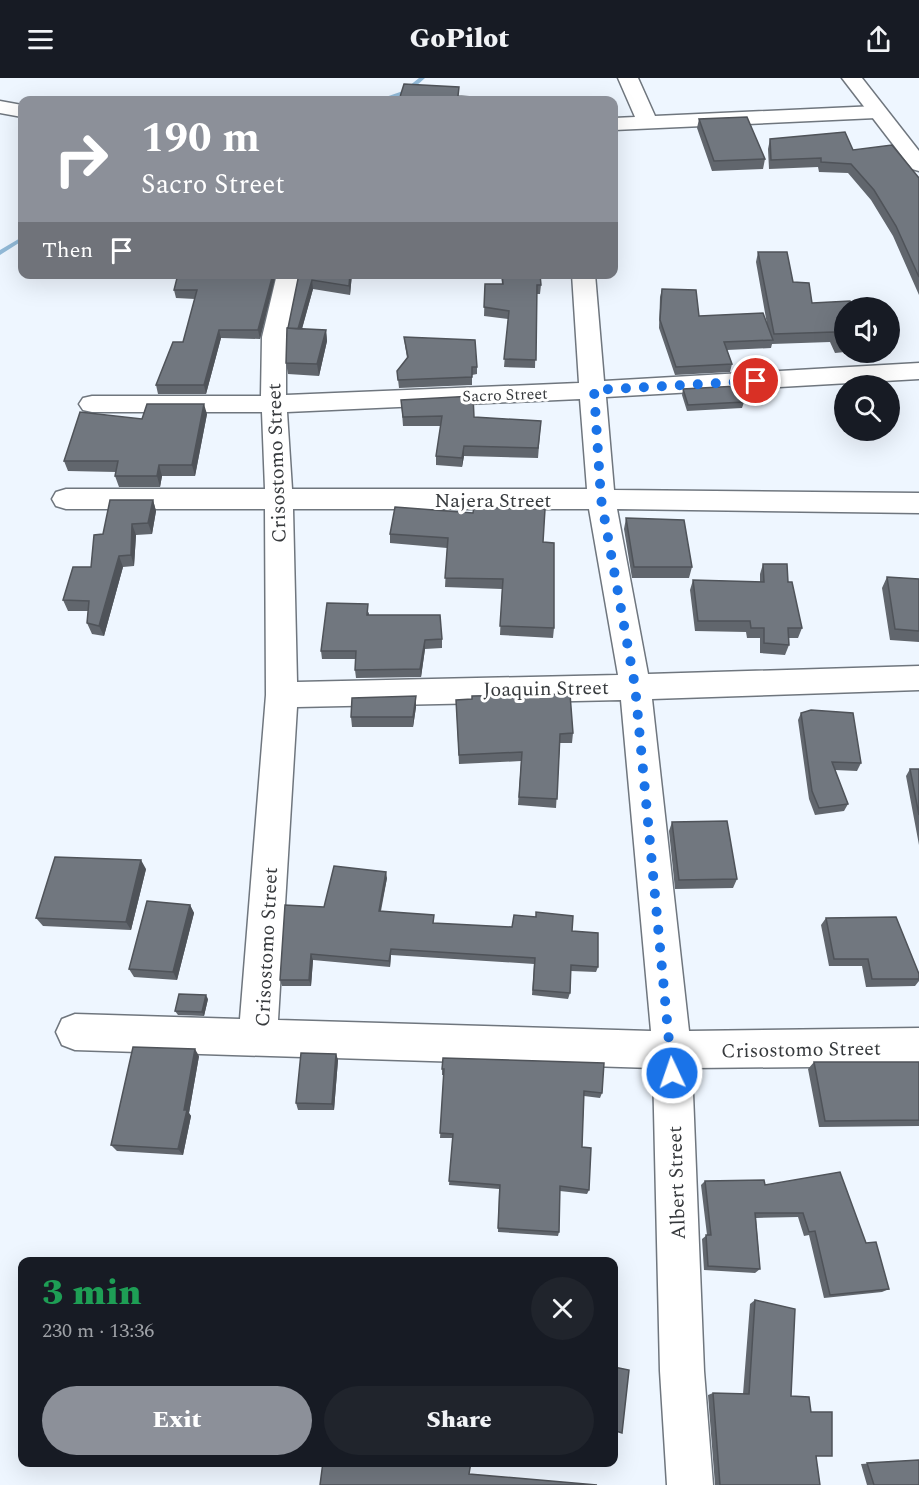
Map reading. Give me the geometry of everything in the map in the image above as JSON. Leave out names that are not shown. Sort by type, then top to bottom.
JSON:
[{"type":"street","points":[[628,78],[648,123]]},
{"type":"street","points":[[852,78],[919,165]]},
{"type":"street","points":[[0,107],[18,110]]},
{"type":"street","points":[[618,124],[876,112]]},
{"type":"street","name":"Crisostomo Street","points":[[288,279],[274,338],[272,366],[279,501],[282,695],[258,1036],[672,1050],[919,1047]]},
{"type":"street","name":"Albert Street","points":[[583,279],[601,499],[635,686],[672,1050],[682,1371],[690,1485]]},
{"type":"street","name":"Sacro Street","points":[[92,404],[274,404],[594,390],[919,371]]},
{"type":"street","name":"Najera Street","points":[[66,499],[279,501],[601,499],[919,503]]},
{"type":"street","name":"Joaquin Street","points":[[282,695],[845,682],[919,678]]},
{"type":"street","points":[[75,1032],[258,1036]]},
{"type":"building","points":[[404,84],[459,87],[458,96],[400,96]]},
{"type":"building","points":[[747,117],[765,159],[714,161],[699,119]]},
{"type":"building","points":[[845,132],[853,150],[892,145],[919,178],[919,277],[896,226],[874,190],[851,164],[821,162],[821,158],[771,160],[770,139]]},
{"type":"building","points":[[758,252],[787,252],[793,282],[809,283],[812,303],[834,302],[834,332],[774,334]]},
{"type":"building","points":[[177,279],[272,279],[258,330],[219,330],[204,385],[156,385],[173,342],[183,342],[197,290],[174,290]]},
{"type":"building","points":[[298,279],[350,279],[349,286],[312,280],[298,329],[288,328]]},
{"type":"building","points":[[502,279],[540,279],[541,285],[537,285],[536,360],[504,359],[509,311],[484,307],[485,284],[503,284]]},
{"type":"building","points":[[662,289],[696,290],[699,316],[763,313],[773,340],[724,342],[732,364],[676,367],[660,320]]},
{"type":"building","points":[[287,328],[326,330],[317,364],[286,363]]},
{"type":"building","points":[[404,337],[475,340],[477,367],[472,367],[472,377],[398,380],[397,371],[408,357]]},
{"type":"building","points":[[738,386],[744,402],[688,405],[683,389]]},
{"type":"building","points":[[473,396],[474,417],[541,421],[538,448],[464,446],[462,458],[436,456],[442,416],[403,417],[401,400]]},
{"type":"building","points":[[147,404],[204,404],[192,465],[159,465],[157,476],[115,476],[118,461],[64,461],[80,412],[142,419]]},
{"type":"building","points":[[110,500],[153,500],[148,523],[132,524],[131,555],[119,556],[99,626],[87,623],[89,601],[63,600],[73,567],[91,567],[94,535],[103,534]]},
{"type":"building","points":[[395,507],[473,513],[474,507],[545,509],[543,542],[554,543],[554,628],[500,626],[503,579],[445,578],[448,538],[390,534]]},
{"type":"building","points":[[626,518],[684,520],[692,567],[634,567]]},
{"type":"building","points":[[763,564],[787,564],[788,582],[792,582],[802,628],[788,628],[789,645],[764,643],[764,628],[751,628],[750,621],[698,621],[693,580],[764,582]]},
{"type":"building","points":[[887,577],[919,579],[919,631],[895,629]]},
{"type":"building","points":[[327,603],[368,604],[367,615],[440,615],[442,639],[425,640],[420,669],[355,670],[356,651],[321,651]]},
{"type":"building","points":[[570,694],[573,733],[560,734],[557,799],[519,797],[522,752],[459,755],[456,700],[472,699],[472,696]]},
{"type":"building","points":[[416,696],[413,717],[351,717],[352,698]]},
{"type":"building","points":[[811,710],[853,713],[861,763],[832,762],[848,804],[819,808],[812,791],[801,713]]},
{"type":"building","points":[[910,769],[919,769],[919,815]]},
{"type":"building","points":[[727,821],[737,879],[679,880],[672,822]]},
{"type":"building","points":[[55,857],[141,860],[126,922],[36,918]]},
{"type":"building","points":[[334,866],[386,872],[379,911],[434,915],[433,923],[512,927],[514,915],[536,917],[536,912],[573,916],[572,931],[598,933],[598,967],[571,965],[570,993],[533,990],[535,958],[391,949],[389,961],[311,954],[309,980],[280,980],[285,905],[324,907]]},
{"type":"building","points":[[147,901],[190,905],[173,972],[129,969]]},
{"type":"building","points":[[896,917],[919,979],[872,979],[868,959],[834,959],[826,918]]},
{"type":"building","points":[[179,994],[206,995],[202,1012],[175,1011]]},
{"type":"building","points":[[133,1047],[195,1049],[184,1110],[187,1110],[178,1149],[111,1145]]},
{"type":"building","points":[[301,1053],[336,1054],[332,1104],[296,1103]]},
{"type":"building","points":[[443,1058],[604,1063],[602,1093],[584,1091],[582,1147],[591,1148],[589,1190],[560,1186],[559,1232],[498,1228],[500,1185],[449,1181],[453,1134],[440,1133]]},
{"type":"building","points":[[814,1062],[919,1062],[919,1120],[825,1121]]},
{"type":"building","points":[[840,1172],[866,1243],[876,1242],[889,1289],[830,1295],[815,1231],[809,1232],[803,1213],[755,1213],[760,1269],[708,1266],[706,1235],[711,1235],[705,1181],[764,1180],[765,1185]]},
{"type":"building","points":[[755,1300],[795,1309],[791,1396],[809,1397],[811,1412],[832,1412],[832,1456],[816,1456],[820,1485],[720,1485],[713,1393],[749,1394]]},
{"type":"building","points":[[618,1368],[629,1370],[622,1433],[618,1432]]},
{"type":"building","points":[[919,1460],[919,1485],[874,1485],[867,1463]]},
{"type":"building","points":[[322,1467],[470,1467],[469,1474],[597,1485],[320,1485]]},
{"type":"waterway","points":[[392,96],[405,92],[422,78]]},
{"type":"waterway","points":[[0,253],[18,242]]},
{"type":"route","points":[[672,1073],[672,1050],[635,686],[601,499],[594,390],[756,381]]}]
